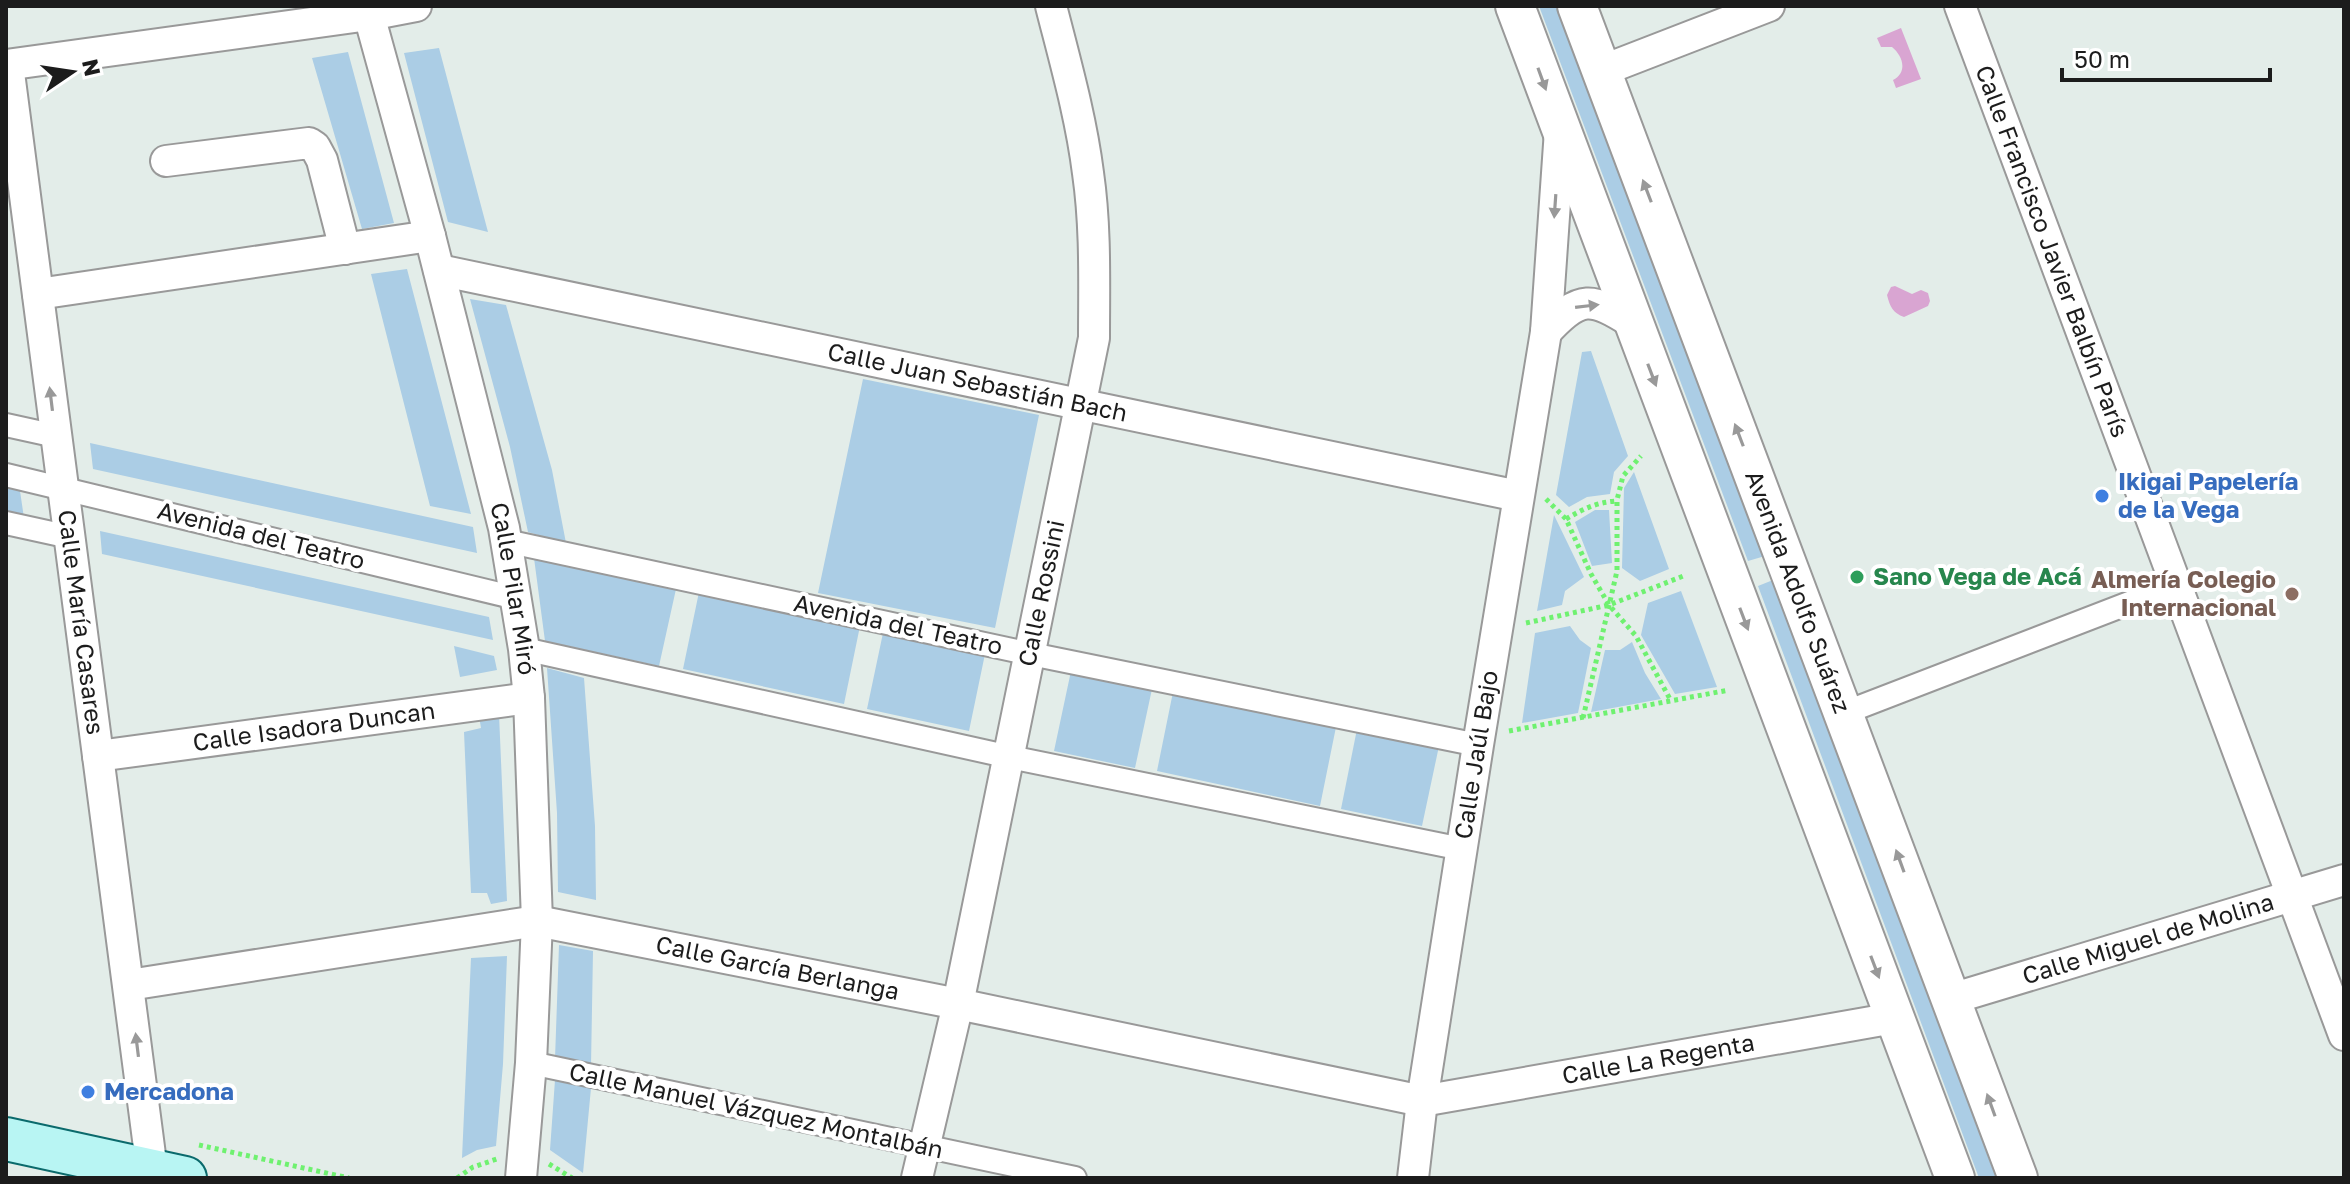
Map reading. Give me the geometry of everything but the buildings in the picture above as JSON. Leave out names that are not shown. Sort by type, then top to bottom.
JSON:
[{"type":"main road","points":[[6,1139],[171,1168]]},
{"type":"street","points":[[7,65],[416,6]]},
{"type":"street","name":"Calle Rossini","points":[[917,1178],[958,1004],[1094,338],[1094,256],[1089,176],[1079,120],[1051,6]]},
{"type":"street","points":[[1515,6],[1955,1178]]},
{"type":"street","name":"Avenida Adolfo Suárez","points":[[1577,6],[2018,1178]]},
{"type":"street","points":[[1601,71],[1769,6]]},
{"type":"street","name":"Calle Francisco Javier Balbín París","points":[[1960,6],[2344,1035]]},
{"type":"street","name":"Calle Pilar Miró","points":[[369,15],[439,270],[506,541],[524,649],[529,698],[537,921],[523,1165]]},
{"type":"street","name":"Calle María Casares","points":[[7,65],[129,985],[171,1168]]},
{"type":"street","name":"Calle Jaúl Bajo","points":[[1413,1178],[1422,1101],[1478,745],[1531,497],[1560,128]]},
{"type":"street","points":[[166,161],[309,143],[322,160],[345,249]]},
{"type":"street","points":[[38,294],[430,236]]},
{"type":"street","name":"Calle Juan Sebastián Bach","points":[[439,270],[1531,497]]},
{"type":"street","points":[[1546,332],[1565,312],[1584,303],[1603,304],[1633,323]]},
{"type":"street","points":[[6,425],[56,436]]},
{"type":"street","name":"Avenida del Teatro","points":[[6,475],[516,598]]},
{"type":"street","points":[[6,523],[70,537]]},
{"type":"street","name":"Avenida del Teatro","points":[[506,541],[1031,654],[1478,745]]},
{"type":"street","points":[[1844,713],[2176,585]]},
{"type":"street","points":[[524,649],[1010,757],[1462,849]]},
{"type":"street","name":"Calle Isadora Duncan","points":[[98,756],[529,698]]},
{"type":"street","name":"Calle Miguel de Molina","points":[[1951,999],[2344,880]]},
{"type":"street","name":"Calle García Berlanga","points":[[129,985],[537,921],[958,1004],[1422,1101]]},
{"type":"street","name":"Calle La Regenta","points":[[1422,1101],[1894,1018]]},
{"type":"street","name":"Calle Manuel Vázquez Montalbán","points":[[531,1063],[1075,1178]]},
{"type":"path","points":[[1583,718],[1617,571],[1617,500],[1623,476],[1641,456]]},
{"type":"path","points":[[1531,497],[1566,519],[1591,574],[1609,605],[1636,636],[1671,701]]},
{"type":"path","points":[[1566,519],[1586,507],[1617,500]]},
{"type":"path","points":[[1525,623],[1609,605],[1686,575]]},
{"type":"path","points":[[1508,731],[1729,690]]},
{"type":"path","points":[[457,1178],[473,1167],[523,1165],[572,1178]]},
{"type":"path","points":[[171,1168],[349,1178]]},
{"type":"shaded area","points":[[1539,6],[1556,6],[1765,556],[1748,561]]},
{"type":"shaded area","points":[[1901,28],[1921,79],[1896,88],[1893,80],[1901,73],[1901,59],[1892,47],[1881,47],[1877,38]]},
{"type":"shaded area","points":[[439,48],[488,232],[448,222],[404,53]]},
{"type":"shaded area","points":[[348,52],[394,223],[362,229],[312,58]]},
{"type":"shaded area","points":[[407,269],[471,514],[430,506],[371,274]]},
{"type":"shaded area","points":[[1895,286],[1912,294],[1921,290],[1928,293],[1928,306],[1904,317],[1897,314],[1887,295]]},
{"type":"shaded area","points":[[470,299],[506,305],[552,470],[566,543],[528,532],[510,447]]},
{"type":"shaded area","points":[[1591,351],[1628,456],[1614,472],[1610,494],[1587,497],[1569,507],[1556,495],[1582,352]]},
{"type":"shaded area","points":[[863,379],[1039,415],[995,628],[818,593]]},
{"type":"shaded area","points":[[90,443],[473,527],[477,553],[93,469]]},
{"type":"shaded area","points":[[1634,472],[1669,569],[1640,581],[1622,568],[1624,488]]},
{"type":"shaded area","points":[[6,488],[20,491],[24,518],[6,513]]},
{"type":"shaded area","points":[[1595,510],[1609,510],[1612,563],[1592,566],[1575,522]]},
{"type":"shaded area","points":[[1554,515],[1584,577],[1565,591],[1562,605],[1537,611]]},
{"type":"shaded area","points":[[100,531],[489,617],[493,640],[102,554]]},
{"type":"shaded area","points":[[534,558],[676,589],[659,666],[545,641]]},
{"type":"shaded area","points":[[1773,580],[1996,1178],[1979,1178],[1758,586]]},
{"type":"shaded area","points":[[1681,591],[1717,687],[1675,694],[1641,635],[1648,603]]},
{"type":"shaded area","points":[[699,592],[860,626],[844,704],[683,669]]},
{"type":"shaded area","points":[[1570,626],[1580,640],[1591,648],[1578,713],[1522,723],[1535,633]]},
{"type":"shaded area","points":[[883,633],[985,654],[969,731],[867,709]]},
{"type":"shaded area","points":[[1632,642],[1645,673],[1661,699],[1591,712],[1605,650],[1620,650]]},
{"type":"shaded area","points":[[454,646],[494,656],[497,670],[460,677]]},
{"type":"shaded area","points":[[547,668],[584,678],[595,826],[596,900],[558,892],[557,813]]},
{"type":"shaded area","points":[[1071,671],[1152,689],[1135,768],[1054,751]]},
{"type":"shaded area","points":[[1173,692],[1336,727],[1320,806],[1157,771]]},
{"type":"shaded area","points":[[499,714],[507,901],[491,904],[487,893],[471,893],[464,732],[481,728],[479,716]]},
{"type":"shaded area","points":[[1357,729],[1439,746],[1422,826],[1341,809]]},
{"type":"shaded area","points":[[559,945],[593,951],[591,1066],[555,1059]]},
{"type":"shaded area","points":[[507,956],[496,1146],[477,1150],[462,1158],[471,958]]},
{"type":"shaded area","points":[[555,1080],[591,1088],[583,1173],[550,1150]]},
{"type":"place","name":"Ikigai Papelería de la Vega","points":[[2102,496]]},
{"type":"place","name":"Sano Vega de Acá","points":[[1857,577]]},
{"type":"place","name":"Almería Colegio Internacional","points":[[2292,594]]},
{"type":"place","name":"Mercadona","points":[[88,1092]]}]
